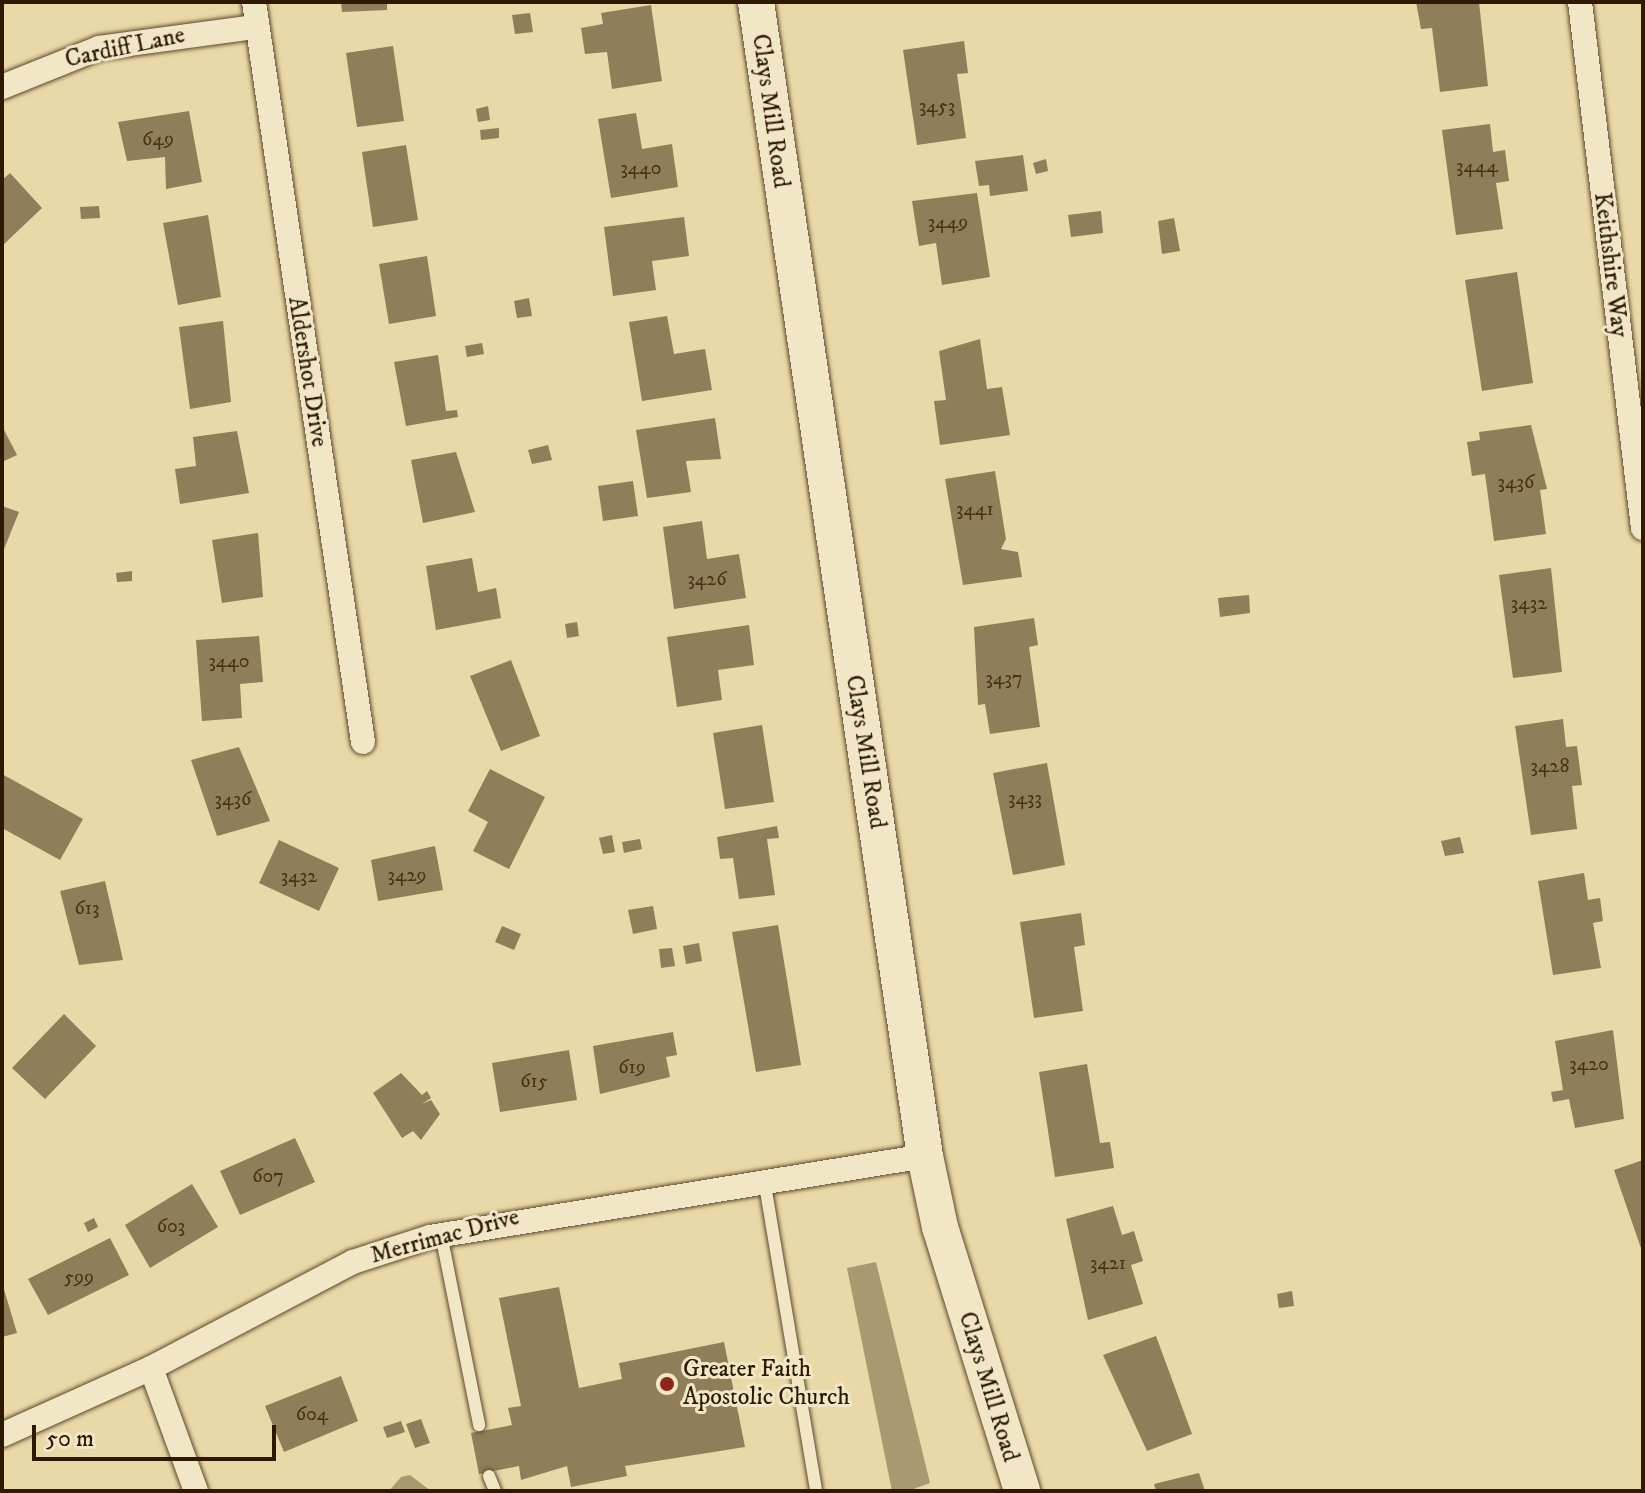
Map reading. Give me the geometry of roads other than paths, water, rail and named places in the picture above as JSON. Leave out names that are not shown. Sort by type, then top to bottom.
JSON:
[{"type":"main road","name":"Clays Mill Road","points":[[756,2],[925,1156],[940,1227],[1022,1491]]},
{"type":"street","name":"Aldershot Drive","points":[[254,2],[254,27],[363,742]]},
{"type":"street","name":"Keithshire Way","points":[[1580,2],[1643,528]]},
{"type":"street","name":"Cardiff Lane","points":[[2,87],[99,48],[254,27]]},
{"type":"street","name":"Merrimac Drive","points":[[2,1435],[151,1368],[353,1262],[441,1234],[764,1179],[925,1156]]},
{"type":"street","points":[[151,1368],[196,1491]]},
{"type":"lane","points":[[764,1179],[816,1491]]},
{"type":"lane","points":[[441,1234],[479,1425]]},
{"type":"lane","points":[[489,1476],[495,1491]]},
{"type":"place","name":"Greater Faith Apostolic Church","points":[[667,1384]]}]
